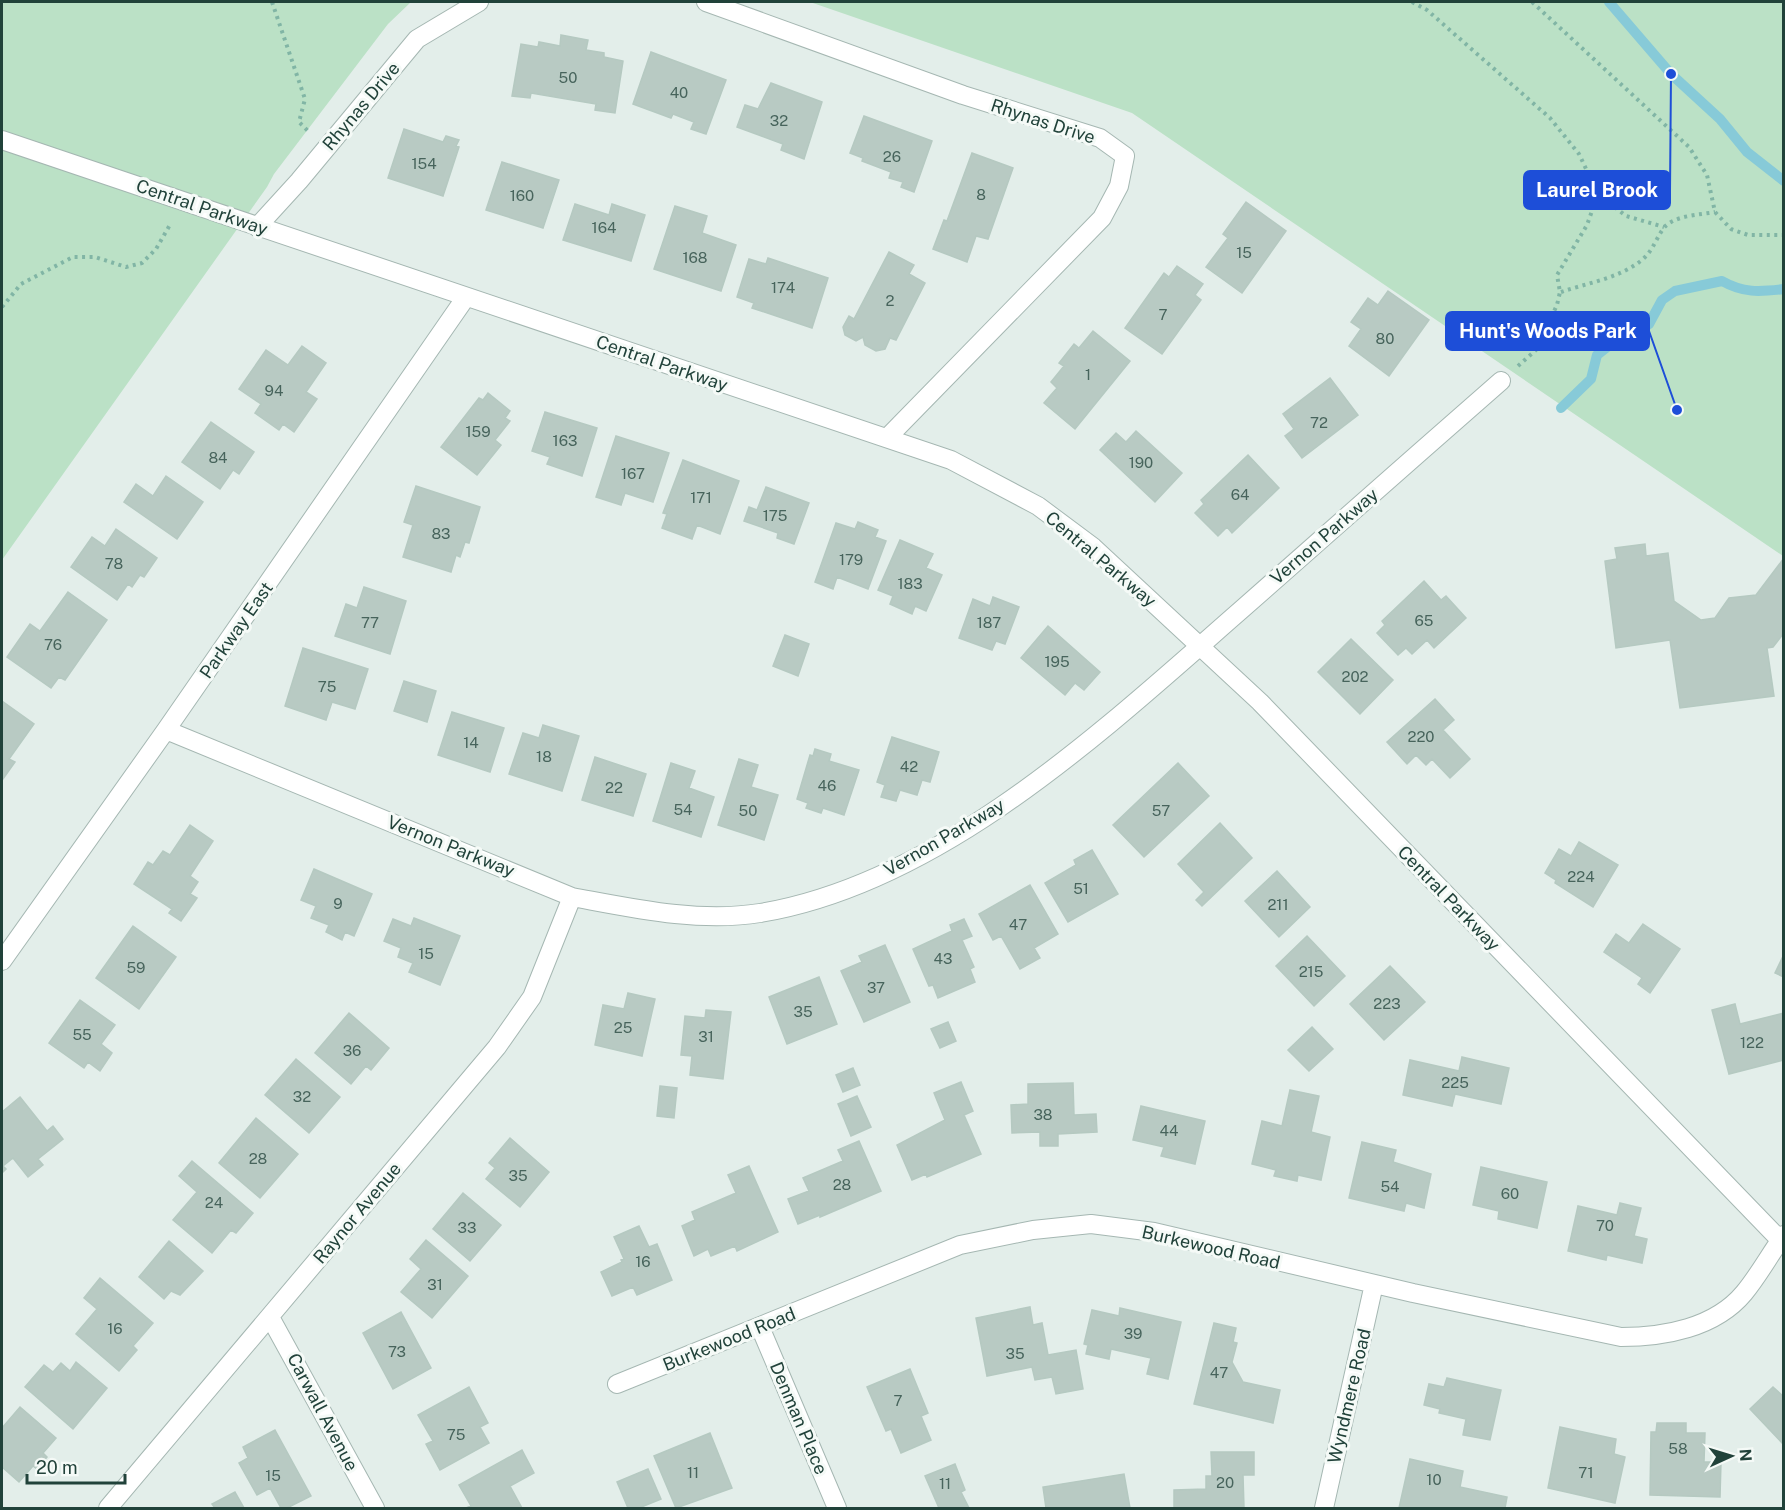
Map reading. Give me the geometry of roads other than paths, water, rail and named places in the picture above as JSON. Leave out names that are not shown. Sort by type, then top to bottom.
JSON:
[{"type":"street","name":"Rhynas Drive","points":[[257,227],[417,39],[479,2]]},
{"type":"street","name":"Rhynas Drive","points":[[706,2],[963,95],[1100,138],[1125,156],[1119,186],[1102,218],[887,438]]},
{"type":"street","name":"Central Parkway","points":[[2,140],[951,460],[1038,506],[1093,547],[1260,702],[1782,1240]]},
{"type":"street","name":"Parkway East","points":[[2,961],[166,730],[466,297]]},
{"type":"street","name":"Vernon Parkway","points":[[166,730],[572,897],[629,908],[710,917],[758,913],[810,902],[897,869],[997,808],[1096,737],[1501,381]]},
{"type":"street","name":"Raynor Avenue","points":[[108,1509],[497,1047],[532,997],[572,897]]},
{"type":"street","name":"Burkewood Road","points":[[617,1384],[960,1245],[1033,1230],[1091,1224],[1154,1232],[1374,1284],[1621,1337],[1646,1337],[1707,1322],[1743,1294],[1782,1240]]},
{"type":"street","name":"Wyndmere Road","points":[[1324,1509],[1374,1284]]},
{"type":"street","name":"Carwall Avenue","points":[[270,1317],[375,1509]]},
{"type":"street","name":"Denman Place","points":[[760,1327],[837,1509]]},
{"type":"waterway","points":[[1609,2],[1671,74],[1720,119],[1747,152],[1784,181]]},
{"type":"waterway","points":[[1561,408],[1591,379],[1597,355],[1611,344],[1629,339],[1649,324],[1662,300],[1675,291],[1722,281],[1737,288],[1752,291],[1784,289]]},
{"type":"place","name":"Laurel Brook","points":[[1671,74]]},
{"type":"place","name":"Hunt's Woods Park","points":[[1677,410]]}]
